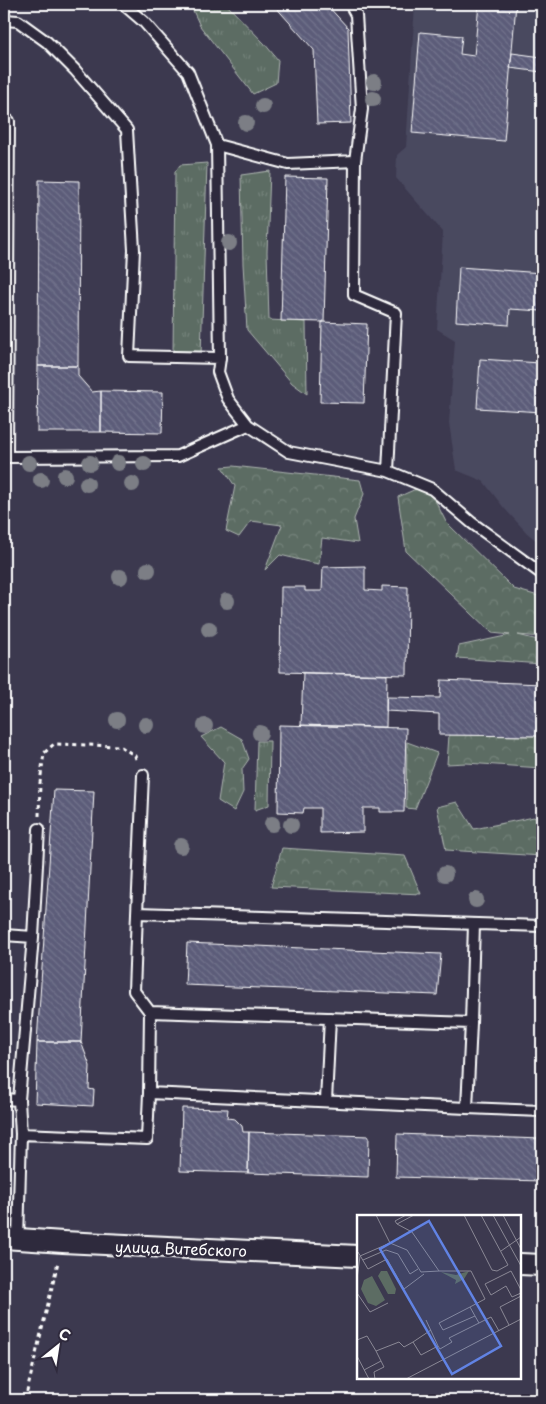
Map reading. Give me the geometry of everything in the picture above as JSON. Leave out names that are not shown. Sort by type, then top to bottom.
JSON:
[{"type":"street","name":"улица Витебского","points":[[11,1238],[357,1256]]},
{"type":"street","points":[[521,1264],[542,1265]]},
{"type":"lane","points":[[123,4],[144,22],[188,72],[217,145],[220,358],[218,372],[228,399],[248,425],[289,452],[388,471],[432,489],[472,522],[542,574]]},
{"type":"lane","points":[[350,4],[356,15],[362,109],[355,160],[354,295],[396,313],[388,471]]},
{"type":"lane","points":[[4,20],[18,21],[47,42],[75,70],[127,130],[134,250],[129,356],[220,358]]},
{"type":"lane","points":[[4,121],[9,121],[7,456],[178,456],[248,425]]},
{"type":"lane","points":[[217,145],[288,164],[355,160]]},
{"type":"lane","points":[[21,1134],[147,1139],[150,1012],[134,992],[143,775]]},
{"type":"lane","points":[[11,1238],[21,1134],[19,1100],[33,937],[39,829]]},
{"type":"lane","points":[[137,913],[542,926]]},
{"type":"lane","points":[[467,1108],[474,924]]},
{"type":"lane","points":[[4,935],[33,937]]},
{"type":"lane","points":[[150,1012],[471,1023]]},
{"type":"lane","points":[[326,1100],[330,1018]]},
{"type":"lane","points":[[149,1093],[542,1111]]},
{"type":"lane","points":[[4,1099],[19,1100]]},
{"type":"path","points":[[39,829],[40,783],[44,753],[54,744],[120,746],[135,756],[143,775]]},
{"type":"path","points":[[25,1400],[63,1242]]},
{"type":"shaded area","points":[[415,4],[542,4],[542,545],[527,533],[483,481],[456,470],[449,423],[455,340],[437,329],[443,232],[396,178],[397,155],[406,147]]},
{"type":"green space","points":[[190,4],[226,4],[278,60],[276,83],[253,94],[200,26]]},
{"type":"green space","points":[[207,163],[201,355],[173,354],[175,172],[180,165]]},
{"type":"green space","points":[[270,171],[267,252],[269,320],[306,322],[307,394],[292,383],[247,330],[241,175]]},
{"type":"green space","points":[[233,466],[360,480],[364,494],[354,519],[358,543],[322,538],[319,564],[280,555],[265,570],[282,525],[251,521],[239,537],[226,531],[235,486],[222,467]]},
{"type":"green space","points":[[427,484],[446,522],[514,589],[542,597],[542,637],[518,635],[542,641],[542,664],[457,658],[459,646],[510,635],[492,633],[406,551],[398,497]]},
{"type":"green space","points":[[221,727],[242,739],[249,759],[242,769],[243,792],[234,811],[218,801],[224,762],[201,737]]},
{"type":"green space","points":[[449,735],[542,736],[542,768],[466,763],[447,764]]},
{"type":"green space","points":[[257,741],[270,741],[269,805],[255,810]]},
{"type":"green space","points":[[407,742],[437,753],[415,809],[406,808]]},
{"type":"green space","points":[[457,802],[474,829],[534,817],[542,825],[542,856],[446,850],[437,807]]},
{"type":"green space","points":[[282,848],[405,856],[421,894],[271,887]]},
{"type":"building","points":[[273,4],[326,4],[348,28],[351,123],[317,124],[314,50]]},
{"type":"building","points":[[479,4],[516,4],[504,141],[412,133],[420,32],[462,36],[460,54],[474,56]]},
{"type":"building","points":[[512,53],[542,57],[542,72],[510,68]]},
{"type":"building","points":[[285,177],[328,178],[324,322],[281,321]]},
{"type":"building","points":[[39,180],[79,181],[78,366],[38,366]]},
{"type":"building","points":[[459,267],[542,273],[542,311],[510,309],[509,325],[456,321]]},
{"type":"building","points":[[322,322],[367,324],[364,403],[320,402]]},
{"type":"building","points":[[542,327],[542,412],[477,408],[480,359],[540,363]]},
{"type":"building","points":[[38,366],[78,366],[78,376],[92,392],[101,391],[101,432],[37,432]]},
{"type":"building","points":[[101,391],[163,392],[162,433],[101,432]]},
{"type":"building","points":[[365,566],[365,590],[382,591],[382,586],[408,587],[407,675],[280,672],[281,587],[305,587],[305,591],[322,591],[323,567]]},
{"type":"building","points":[[303,673],[387,675],[386,727],[301,725]]},
{"type":"building","points":[[441,680],[542,684],[542,736],[439,735],[439,714],[386,711],[386,697],[440,698]]},
{"type":"building","points":[[279,725],[406,728],[404,812],[380,812],[380,808],[363,808],[363,832],[320,833],[320,808],[304,808],[303,813],[278,812]]},
{"type":"building","points":[[54,790],[94,791],[81,1042],[37,1042]]},
{"type":"building","points":[[187,943],[441,954],[437,995],[185,985]]},
{"type":"building","points":[[37,1042],[81,1042],[90,1066],[89,1089],[94,1090],[93,1106],[35,1103]]},
{"type":"building","points":[[182,1108],[228,1109],[227,1118],[235,1119],[242,1126],[243,1132],[249,1132],[248,1173],[180,1171]]},
{"type":"building","points":[[249,1132],[369,1136],[368,1177],[248,1173]]},
{"type":"building","points":[[397,1134],[542,1139],[542,1181],[396,1177]]}]
